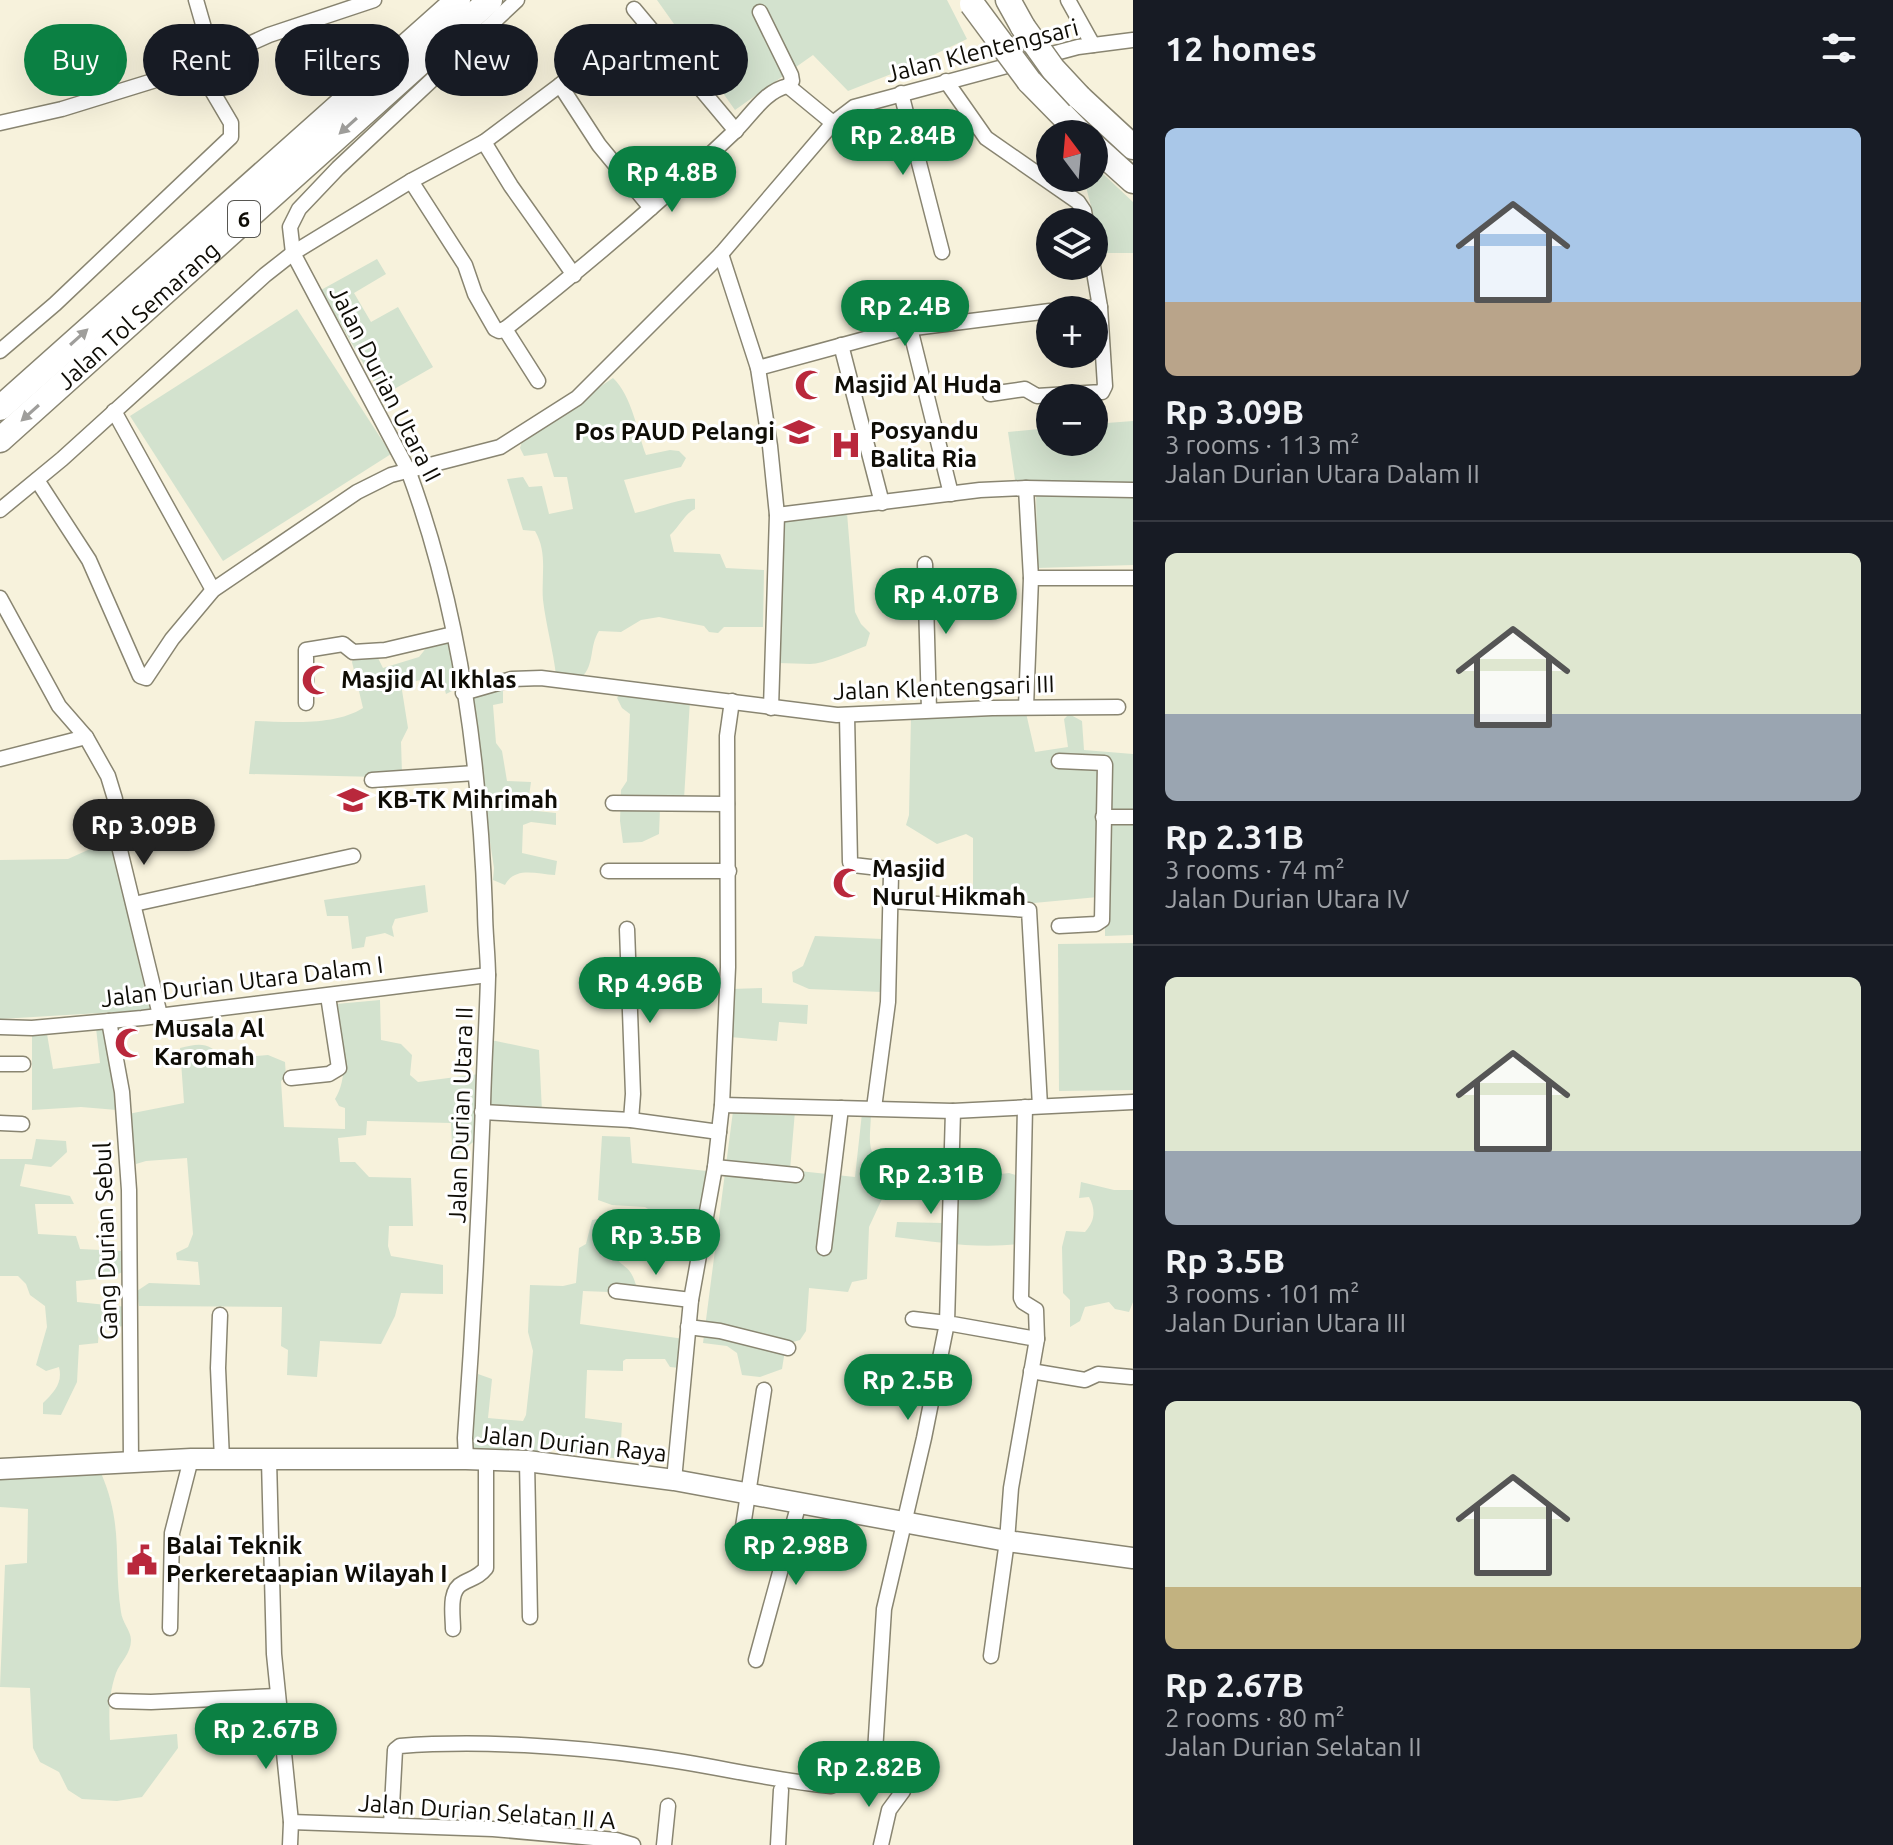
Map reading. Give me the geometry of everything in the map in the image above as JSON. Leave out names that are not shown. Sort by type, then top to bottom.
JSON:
[{"type":"highway","name":"Jalan Tol Semarang","points":[[0,408],[458,0]]},
{"type":"highway","name":"Jalan Tol Semarang","points":[[0,440],[490,0]]},
{"type":"highway","points":[[1008,0],[1053,69],[1133,147]]},
{"type":"highway","points":[[971,2],[1029,81],[1067,120]]},
{"type":"highway","points":[[1108,159],[1133,181]]},
{"type":"main road","name":"Jalan Durian Raya","points":[[0,1469],[191,1459],[527,1461],[674,1480],[1007,1541],[1133,1558]]},
{"type":"street","points":[[196,0],[203,24]]},
{"type":"street","points":[[259,39],[374,0]]},
{"type":"street","points":[[293,253],[290,227],[299,209],[349,157],[517,0]]},
{"type":"street","points":[[1068,0],[1093,45]]},
{"type":"street","points":[[634,9],[736,131]]},
{"type":"street","points":[[411,181],[465,265],[475,294],[495,329],[505,329],[574,275],[651,208],[736,131],[769,95],[791,83],[791,75],[760,12]]},
{"type":"street","name":"Jalan Klentengsari","points":[[37,480],[89,560],[143,678],[213,590],[357,492],[391,475],[500,447],[577,398],[721,254],[833,123],[854,107],[1093,45],[1133,40]]},
{"type":"street","points":[[946,81],[986,138],[1078,202],[1080,208]]},
{"type":"street","points":[[0,123],[62,109],[143,84]]},
{"type":"street","points":[[788,86],[833,123]]},
{"type":"street","points":[[901,93],[942,252]]},
{"type":"street","points":[[0,510],[293,253],[411,181],[484,142],[554,94]]},
{"type":"street","points":[[0,351],[55,304],[231,137],[231,123],[215,96]]},
{"type":"street","points":[[567,96],[599,145],[651,208]]},
{"type":"street","points":[[484,142],[574,275]]},
{"type":"street","name":"Jalan Durian Utara II","points":[[293,253],[408,470],[430,533],[453,634],[475,773],[488,975],[477,1271],[465,1438],[476,1459],[486,1568],[481,1575],[461,1583],[455,1591],[453,1629]]},
{"type":"street","points":[[721,254],[758,368],[770,446],[777,515],[771,708]]},
{"type":"street","points":[[758,368],[910,328],[1036,312]]},
{"type":"street","points":[[910,328],[951,494]]},
{"type":"street","points":[[505,329],[538,381]]},
{"type":"street","points":[[841,345],[882,503]]},
{"type":"street","points":[[990,394],[1025,389],[1037,396],[1102,392],[1105,386],[1104,368]]},
{"type":"street","points":[[114,411],[213,590]]},
{"type":"street","points":[[777,515],[1026,488],[1133,490]]},
{"type":"street","points":[[1026,488],[1031,578],[1026,707]]},
{"type":"street","points":[[925,564],[929,710]]},
{"type":"street","points":[[1031,578],[1133,578]]},
{"type":"street","points":[[0,598],[59,706],[86,737],[108,776],[114,794],[118,842],[160,1015]]},
{"type":"street","points":[[306,703],[306,650],[343,644],[353,652],[380,651],[453,634]]},
{"type":"street","name":"Jalan Klentengsari III","points":[[463,693],[505,680],[541,678],[847,715],[1026,707],[1118,707]]},
{"type":"street","points":[[674,1480],[691,1300],[715,1167],[722,1105],[729,871],[727,736],[732,701]]},
{"type":"street","points":[[847,715],[850,862],[889,870],[892,901],[888,1002],[874,1108]]},
{"type":"street","points":[[0,759],[86,737]]},
{"type":"street","points":[[1059,761],[1105,764],[1102,921],[1059,926]]},
{"type":"street","points":[[372,780],[475,773]]},
{"type":"street","points":[[613,803],[727,804]]},
{"type":"street","points":[[1103,817],[1133,817]]},
{"type":"street","points":[[134,904],[353,856]]},
{"type":"street","points":[[608,871],[729,871]]},
{"type":"street","points":[[892,901],[1029,910],[1032,1107],[1021,1298],[1036,1310],[1037,1339],[1011,1488],[991,1656]]},
{"type":"street","points":[[627,929],[633,1094],[631,1120]]},
{"type":"street","name":"Jalan Durian Utara Dalam I","points":[[0,1027],[32,1028],[109,1021],[488,975]]},
{"type":"street","points":[[291,1078],[329,1074],[339,1068],[328,996]]},
{"type":"street","name":"Gang Durian Sebul","points":[[109,1021],[122,1092],[129,1190],[131,1462]]},
{"type":"street","points":[[0,1064],[23,1064]]},
{"type":"street","points":[[722,1105],[953,1111],[1133,1102]]},
{"type":"street","points":[[824,1248],[841,1108]]},
{"type":"street","points":[[874,1768],[884,1609],[947,1323],[953,1111]]},
{"type":"street","points":[[482,1112],[631,1120],[719,1132]]},
{"type":"street","points":[[0,1123],[22,1124]]},
{"type":"street","points":[[715,1167],[796,1175]]},
{"type":"street","points":[[616,1291],[691,1300]]},
{"type":"street","points":[[220,1315],[218,1368],[222,1460]]},
{"type":"street","points":[[913,1319],[1037,1339]]},
{"type":"street","points":[[688,1327],[720,1331],[788,1348]]},
{"type":"street","points":[[1031,1371],[1085,1380],[1098,1374],[1131,1377]]},
{"type":"street","points":[[740,1546],[764,1390]]},
{"type":"street","points":[[170,1628],[172,1533],[191,1459]]},
{"type":"street","points":[[269,1460],[274,1654],[291,1822],[290,1845]]},
{"type":"street","points":[[527,1461],[530,1617]]},
{"type":"street","points":[[756,1660],[799,1503]]},
{"type":"street","points":[[116,1701],[277,1696]]},
{"type":"street","points":[[391,1825],[394,1754],[400,1746],[443,1743],[614,1752],[831,1786],[838,1783],[840,1766],[896,1772],[903,1785],[901,1795],[889,1810],[881,1845]]},
{"type":"street","points":[[778,1845],[781,1790]]},
{"type":"street","points":[[664,1845],[668,1806]]},
{"type":"street","name":"Jalan Durian Selatan II A","points":[[291,1822],[493,1829],[616,1840],[633,1845]]},
{"type":"green space","points":[[657,0],[947,0],[967,39],[848,91],[813,55],[735,110],[725,96],[748,96],[748,24],[674,24]]},
{"type":"green space","points":[[1108,179],[1133,202],[1133,253],[1108,253],[1108,208],[1091,208],[1087,192],[1108,192]]},
{"type":"green space","points":[[377,259],[386,274],[354,293],[371,322],[398,307],[433,367],[382,396],[321,290]]},
{"type":"green space","points":[[297,309],[391,454],[223,561],[130,416]]},
{"type":"green space","points":[[613,378],[625,394],[646,455],[670,450],[679,451],[686,458],[681,467],[624,480],[635,513],[695,499],[695,509],[670,535],[674,552],[720,554],[726,568],[764,570],[763,627],[724,627],[718,633],[709,632],[704,626],[659,617],[641,620],[621,632],[599,631],[589,666],[582,677],[556,675],[543,600],[539,539],[535,531],[523,530],[507,479],[523,477],[529,487],[542,486],[549,514],[573,509],[567,477],[554,477],[547,453],[524,456],[520,448],[523,438]]},
{"type":"green space","points":[[1133,421],[1133,565],[1037,568],[1036,486],[1015,480],[1008,432],[1036,429],[1036,456],[1108,456],[1108,423]]},
{"type":"green space","points":[[782,511],[847,513],[855,612],[870,633],[866,646],[816,663],[778,663]]},
{"type":"green space","points":[[449,638],[458,688],[446,694],[441,676],[401,684],[408,728],[401,742],[402,773],[378,777],[249,774],[255,721],[311,722],[352,714],[363,708],[352,662],[354,656],[376,654],[383,668],[419,657],[431,642]]},
{"type":"green space","points":[[503,690],[503,703],[493,705],[496,743],[502,751],[507,781],[531,782],[527,810],[556,813],[556,825],[531,822],[523,825],[522,853],[557,861],[555,875],[520,873],[505,885],[493,880],[494,868],[468,697]]},
{"type":"green space","points":[[620,694],[690,700],[684,799],[660,809],[659,834],[642,842],[623,843],[621,790],[627,781],[630,714],[622,708],[617,698]]},
{"type":"green space","points":[[1026,713],[1035,752],[1068,747],[1064,719],[1069,714],[1082,721],[1084,750],[1133,754],[1133,935],[1105,936],[1105,899],[1098,897],[1023,904],[992,903],[973,893],[973,838],[966,834],[937,844],[906,825],[909,815],[911,716]]},
{"type":"green space","points":[[110,840],[150,1010],[0,1019],[0,860],[68,859]]},
{"type":"green space","points":[[425,885],[428,912],[395,919],[392,927],[394,937],[385,933],[366,937],[364,947],[352,949],[348,916],[327,916],[324,900]]},
{"type":"green space","points":[[815,936],[882,939],[882,992],[809,989],[793,982],[792,972],[803,966]]},
{"type":"green space","points":[[1133,943],[1133,1090],[1059,1091],[1058,944]]},
{"type":"green space","points":[[762,988],[762,1003],[808,1005],[807,1024],[779,1022],[777,1041],[730,1037],[731,989]]},
{"type":"green space","points":[[380,1000],[381,1040],[401,1044],[412,1055],[410,1075],[418,1082],[479,1074],[477,1139],[457,1155],[452,1146],[451,1123],[367,1121],[366,1135],[338,1138],[340,1162],[355,1162],[369,1177],[411,1178],[413,1226],[389,1226],[388,1246],[391,1256],[443,1265],[443,1294],[401,1293],[395,1316],[381,1344],[320,1341],[317,1377],[287,1375],[288,1350],[281,1346],[282,1307],[139,1306],[137,1291],[149,1283],[200,1285],[198,1262],[177,1260],[176,1253],[188,1247],[193,1234],[187,1158],[136,1164],[128,1114],[184,1103],[180,1048],[199,1045],[214,1049],[223,1059],[268,1055],[285,1062],[286,1077],[281,1081],[284,1127],[345,1129],[345,1108],[339,1106],[335,1099],[344,1065],[336,1004]]},
{"type":"green space","points":[[108,1025],[117,1110],[81,1107],[32,1110],[32,1034],[47,1034],[53,1069],[100,1063],[96,1028]]},
{"type":"green space","points":[[491,1040],[539,1050],[542,1112],[490,1109]]},
{"type":"green space","points":[[733,1111],[795,1111],[790,1170],[855,1177],[862,1113],[871,1114],[871,1148],[878,1160],[895,1171],[869,1227],[867,1279],[852,1282],[848,1292],[809,1288],[806,1331],[800,1340],[786,1344],[782,1369],[760,1377],[742,1375],[737,1353],[727,1346],[703,1343]]},
{"type":"green space","points":[[602,1136],[630,1137],[632,1163],[707,1171],[697,1225],[662,1218],[645,1207],[612,1205],[598,1200]]},
{"type":"green space","points":[[36,1139],[66,1141],[67,1152],[51,1167],[25,1164],[20,1186],[70,1196],[74,1204],[35,1204],[38,1234],[76,1236],[80,1249],[122,1251],[123,1272],[107,1278],[76,1281],[77,1302],[127,1307],[126,1326],[99,1328],[98,1343],[79,1345],[77,1382],[61,1415],[43,1414],[43,1403],[57,1387],[60,1378],[59,1367],[46,1371],[36,1365],[47,1327],[45,1306],[30,1295],[26,1284],[18,1276],[0,1276],[0,1159],[32,1159]]},
{"type":"green space","points":[[1009,1173],[1019,1176],[1019,1244],[972,1245],[895,1237],[897,1222],[944,1223],[956,1188],[984,1176]]},
{"type":"green space","points":[[1081,1182],[1114,1190],[1133,1190],[1133,1302],[1129,1312],[1115,1309],[1109,1302],[1085,1307],[1080,1321],[1070,1327],[1070,1300],[1063,1293],[1062,1247],[1066,1231],[1085,1232],[1093,1215],[1089,1197],[1079,1198]]},
{"type":"green space","points":[[604,1218],[610,1251],[629,1270],[636,1285],[620,1286],[609,1292],[583,1291],[580,1324],[684,1339],[680,1368],[670,1367],[665,1359],[626,1359],[623,1361],[623,1371],[587,1370],[585,1418],[622,1423],[620,1459],[549,1449],[521,1455],[471,1450],[478,1374],[492,1379],[488,1418],[523,1421],[533,1351],[528,1332],[530,1285],[563,1286],[576,1283],[579,1248],[586,1244],[592,1220]]},
{"type":"green space","points":[[101,1473],[113,1510],[121,1612],[131,1640],[112,1690],[110,1740],[177,1734],[178,1748],[142,1797],[117,1801],[82,1799],[68,1790],[59,1772],[40,1762],[33,1748],[30,1688],[0,1687],[5,1565],[27,1563],[28,1509],[0,1507],[0,1479]]},
{"type":"place","name":"Masjid Al Huda","points":[[810,385]]},
{"type":"place","name":"Pos PAUD Pelangi","points":[[799,432]]},
{"type":"place","name":"Posyandu Balita Ria","points":[[846,445]]},
{"type":"place","name":"Masjid Al Ikhlas","points":[[317,680]]},
{"type":"place","name":"KB-TK Mihrimah","points":[[353,800]]},
{"type":"place","name":"Masjid Nurul Hikmah","points":[[848,883]]},
{"type":"place","name":"Musala Al Karomah","points":[[130,1043]]},
{"type":"place","name":"Balai Teknik Perkeretaapian Wilayah I","points":[[142,1560]]}]
